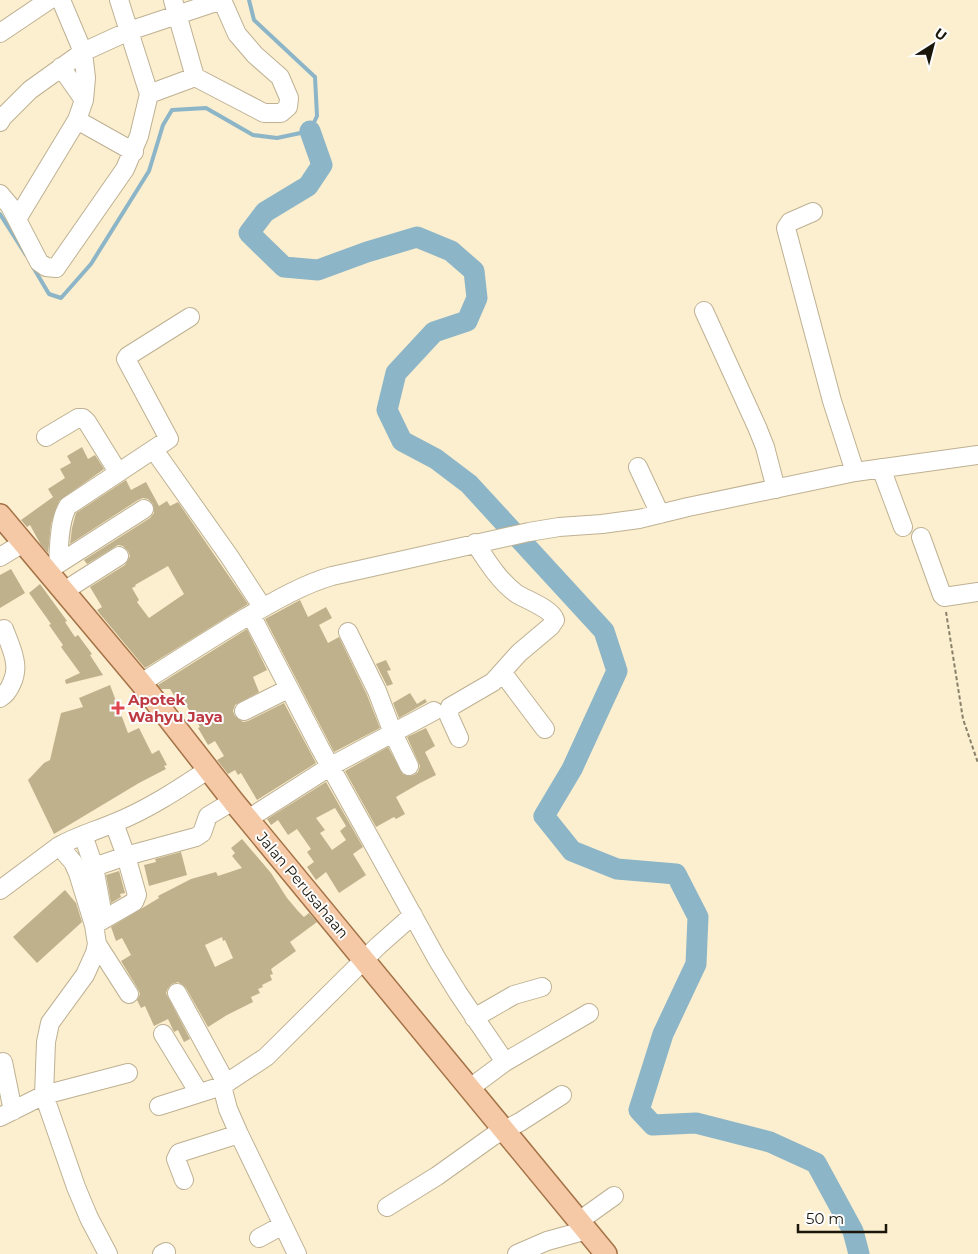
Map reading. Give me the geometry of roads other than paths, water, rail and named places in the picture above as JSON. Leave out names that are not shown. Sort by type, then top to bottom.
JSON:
[{"type":"main road","name":"Jalan Perusahaan","points":[[0,515],[23,543],[52,567],[64,591],[141,684],[233,801],[583,1225],[603,1253]]},
{"type":"street","points":[[0,33],[48,0]]},
{"type":"street","points":[[17,219],[77,120],[84,100],[86,78],[83,52],[61,0]]},
{"type":"street","points":[[0,194],[10,206],[39,262],[46,267],[56,268],[125,169],[134,152],[144,120],[149,94],[119,0]]},
{"type":"street","points":[[1,119],[24,95],[83,52],[175,8],[222,0],[237,34],[255,55],[280,77],[289,98],[288,107],[280,113],[264,114],[195,77],[175,8]]},
{"type":"street","points":[[61,67],[84,100]]},
{"type":"street","points":[[149,94],[195,77]]},
{"type":"street","points":[[77,120],[134,152]]},
{"type":"street","points":[[813,212],[790,222],[786,228],[832,401],[855,472]]},
{"type":"street","points":[[704,311],[757,428],[776,489]]},
{"type":"street","points":[[52,567],[66,508],[154,450],[168,438],[126,359],[190,318]]},
{"type":"street","points":[[46,438],[78,418],[83,418],[118,472]]},
{"type":"street","points":[[154,450],[230,556],[257,611],[288,689],[437,959],[474,1018],[505,1062]]},
{"type":"street","points":[[141,684],[257,611],[301,588],[332,576],[529,532],[639,519],[855,472],[978,455]]},
{"type":"street","points":[[638,467],[660,514]]},
{"type":"street","points":[[881,468],[903,527]]},
{"type":"street","points":[[52,567],[144,509]]},
{"type":"street","points":[[921,537],[940,591],[944,597],[978,592]]},
{"type":"street","points":[[459,738],[448,716],[450,707],[490,685],[529,643],[552,626],[555,618],[552,614],[518,594],[504,582],[482,541]]},
{"type":"street","points":[[0,557],[23,543]]},
{"type":"street","points":[[64,591],[119,556]]},
{"type":"street","points":[[0,698],[6,694],[9,688],[15,664],[4,629]]},
{"type":"street","points":[[348,632],[409,766]]},
{"type":"street","points":[[502,672],[545,729]]},
{"type":"street","points":[[244,711],[288,689]]},
{"type":"street","points":[[248,819],[331,766],[434,711]]},
{"type":"street","points":[[0,890],[60,846],[83,835],[114,824],[148,807],[208,769]]},
{"type":"street","points":[[94,867],[126,856],[196,837],[202,833],[208,816],[233,801]]},
{"type":"street","points":[[94,925],[134,902],[137,895],[126,856],[114,824]]},
{"type":"street","points":[[83,835],[94,867],[101,905]]},
{"type":"street","points":[[60,846],[76,868],[94,925],[97,944],[85,975],[50,1023],[46,1042],[44,1095],[76,1187],[89,1218],[108,1254]]},
{"type":"street","points":[[159,1106],[224,1085],[266,1057],[365,959],[413,915]]},
{"type":"street","points":[[97,944],[129,994]]},
{"type":"street","points":[[474,1018],[514,995],[542,988]]},
{"type":"street","points":[[177,993],[224,1085],[228,1109],[297,1254]]},
{"type":"street","points":[[470,1088],[505,1062],[589,1013]]},
{"type":"street","points":[[163,1034],[199,1093]]},
{"type":"street","points":[[3,1062],[6,1114],[44,1095],[128,1073]]},
{"type":"street","points":[[387,1207],[437,1176],[493,1136],[520,1122],[562,1095]]},
{"type":"street","points":[[184,1180],[176,1159],[179,1153],[239,1134]]},
{"type":"street","points":[[517,1254],[583,1225],[614,1196]]},
{"type":"street","points":[[259,1238],[283,1225]]},
{"type":"waterway","points":[[33,267],[49,294],[61,298],[91,264],[149,171],[163,125],[172,110],[206,108],[253,135],[277,138],[310,131],[317,116],[315,77],[254,20],[249,0]]},
{"type":"waterway","points":[[310,131],[322,165],[308,186],[265,212],[249,233],[284,267],[318,270],[367,252],[417,237],[451,251],[474,271],[477,298],[467,321],[434,332],[396,373],[387,410],[402,441],[436,459],[469,484],[604,631],[617,671],[572,769],[544,816],[572,851],[617,869],[676,874],[698,917],[696,964],[663,1034],[639,1110],[653,1125],[696,1123],[770,1142],[816,1163],[853,1231],[859,1254]]},
{"type":"waterway","points":[[0,214],[26,255]]},
{"type":"place","name":"Apotek Wahyu Jaya","points":[[118,708]]}]
